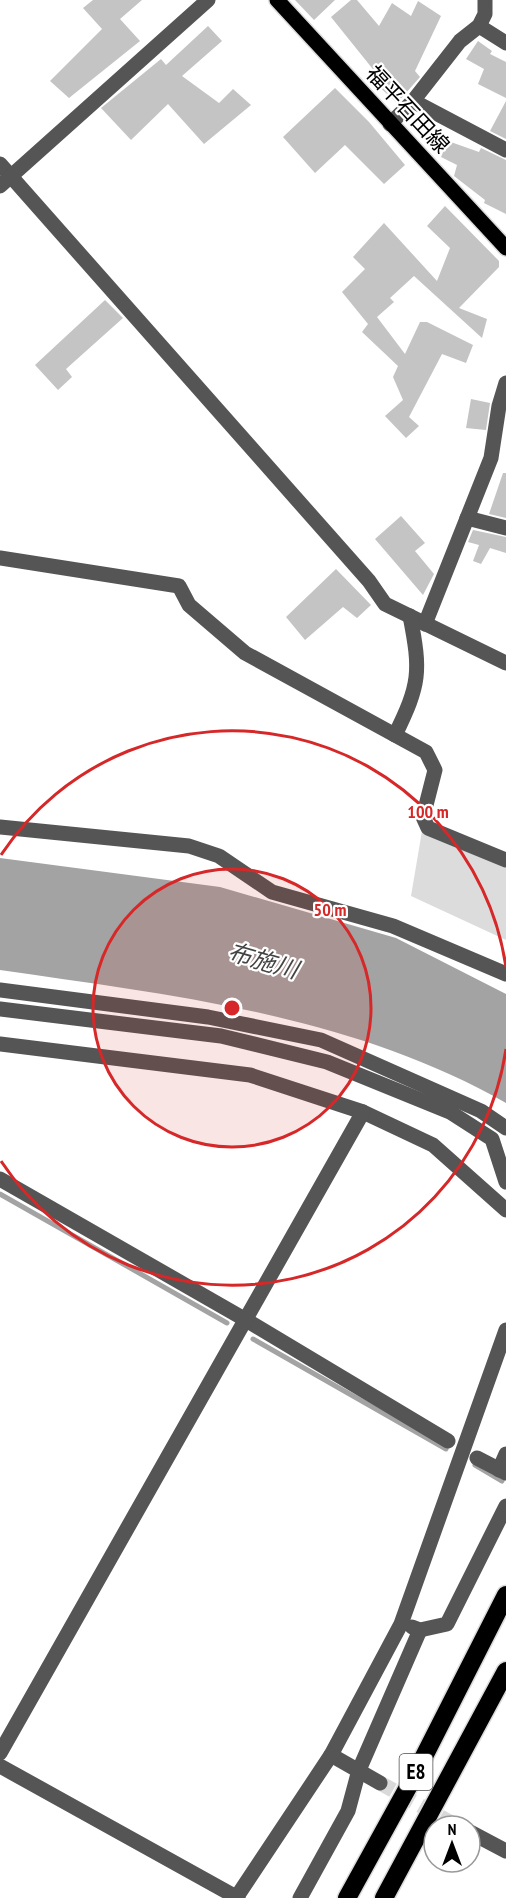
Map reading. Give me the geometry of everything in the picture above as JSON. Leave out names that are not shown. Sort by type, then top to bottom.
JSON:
[{"type":"highway","name":"E8","points":[[347,1898],[482,1645],[506,1595]]},
{"type":"highway","name":"E8","points":[[384,1898],[506,1671]]},
{"type":"main road","name":"福平石田線","points":[[277,0],[506,248]]},
{"type":"street","points":[[5,181],[208,0]]},
{"type":"street","points":[[390,124],[413,101],[460,41],[479,26],[485,14],[485,0]]},
{"type":"street","points":[[479,26],[506,43]]},
{"type":"street","points":[[413,101],[506,150]]},
{"type":"street","points":[[0,164],[5,181],[369,581],[385,604],[506,663]]},
{"type":"street","points":[[425,624],[491,458],[499,406],[506,383]]},
{"type":"street","points":[[467,518],[506,528]]},
{"type":"street","points":[[0,558],[179,586],[189,605],[245,653],[426,752],[435,770],[423,818],[428,828],[506,860]]},
{"type":"street","points":[[395,735],[410,706],[418,680],[410,616]]},
{"type":"street","points":[[0,828],[189,846],[219,856],[272,892],[393,926],[506,974]]},
{"type":"street","points":[[0,990],[208,1017],[321,1040],[481,1111],[506,1128]]},
{"type":"street","points":[[0,1009],[221,1036],[327,1062],[450,1112],[492,1139],[506,1182]]},
{"type":"street","points":[[0,1044],[250,1075],[363,1112],[433,1145],[506,1210]]},
{"type":"street","points":[[0,1753],[363,1112]]},
{"type":"street","points":[[0,1179],[246,1320],[448,1441]]},
{"type":"street","points":[[0,1766],[237,1898],[331,1755],[401,1624],[506,1330]]},
{"type":"street","points":[[477,1458],[503,1472],[506,1454]]},
{"type":"street","points":[[401,1624],[420,1630],[447,1624],[506,1506]]},
{"type":"street","points":[[300,1898],[348,1811],[359,1770],[420,1630]]},
{"type":"street","points":[[331,1755],[380,1783]]},
{"type":"street","points":[[482,1838],[506,1851]]},
{"type":"shaded area","points":[[422,831],[506,868],[506,940],[411,896]]},
{"type":"water","name":"布施川","points":[[0,858],[220,887],[396,938],[506,994],[506,1103],[447,1073],[386,1049],[324,1029],[195,1000],[0,970]]},
{"type":"building","points":[[93,0],[142,0],[120,19],[140,41],[69,98],[50,81],[102,29],[83,8]]},
{"type":"building","points":[[295,0],[335,0],[314,20]]},
{"type":"building","points":[[351,0],[357,0],[379,26],[392,3],[411,16],[418,1],[441,16],[415,71],[420,77],[397,103],[375,83],[380,78],[331,17]]},
{"type":"building","points":[[208,26],[222,41],[182,76],[219,103],[233,89],[251,105],[204,144],[168,104],[131,140],[101,108],[161,59],[166,65]]},
{"type":"building","points":[[478,41],[492,51],[490,54],[506,62],[506,98],[478,84],[484,69],[466,59]]},
{"type":"building","points":[[335,88],[369,122],[405,165],[384,184],[345,145],[315,173],[283,137]]},
{"type":"building","points":[[506,101],[506,139],[490,131]]},
{"type":"building","points":[[448,141],[479,152],[481,148],[506,160],[506,214],[484,203],[485,200],[454,176],[457,165],[441,157]]},
{"type":"building","points":[[445,206],[499,261],[499,267],[459,308],[487,319],[482,338],[414,276],[390,298],[394,302],[377,317],[405,354],[420,322],[427,322],[473,345],[466,363],[442,354],[409,417],[419,426],[406,438],[385,416],[403,400],[393,377],[398,366],[362,332],[368,324],[342,292],[365,269],[353,257],[384,223],[437,281],[450,248],[427,226]]},
{"type":"building","points":[[105,300],[123,318],[66,369],[72,377],[58,390],[35,365]]},
{"type":"building","points":[[471,399],[490,403],[486,430],[466,428]]},
{"type":"building","points":[[503,473],[506,473],[506,518],[489,514]]},
{"type":"building","points":[[401,516],[425,543],[415,551],[434,574],[423,595],[375,539]]},
{"type":"building","points":[[473,530],[506,537],[506,553],[490,548],[481,564],[473,561],[479,545],[468,542]]},
{"type":"building","points":[[336,569],[371,605],[357,618],[343,607],[305,640],[286,617]]},
{"type":"waterway","points":[[0,1194],[227,1323]]},
{"type":"waterway","points":[[253,1339],[446,1449]]},
{"type":"waterway","points":[[475,1465],[502,1481]]},
{"type":"tunnel","points":[[380,1783],[435,1814]]}]
